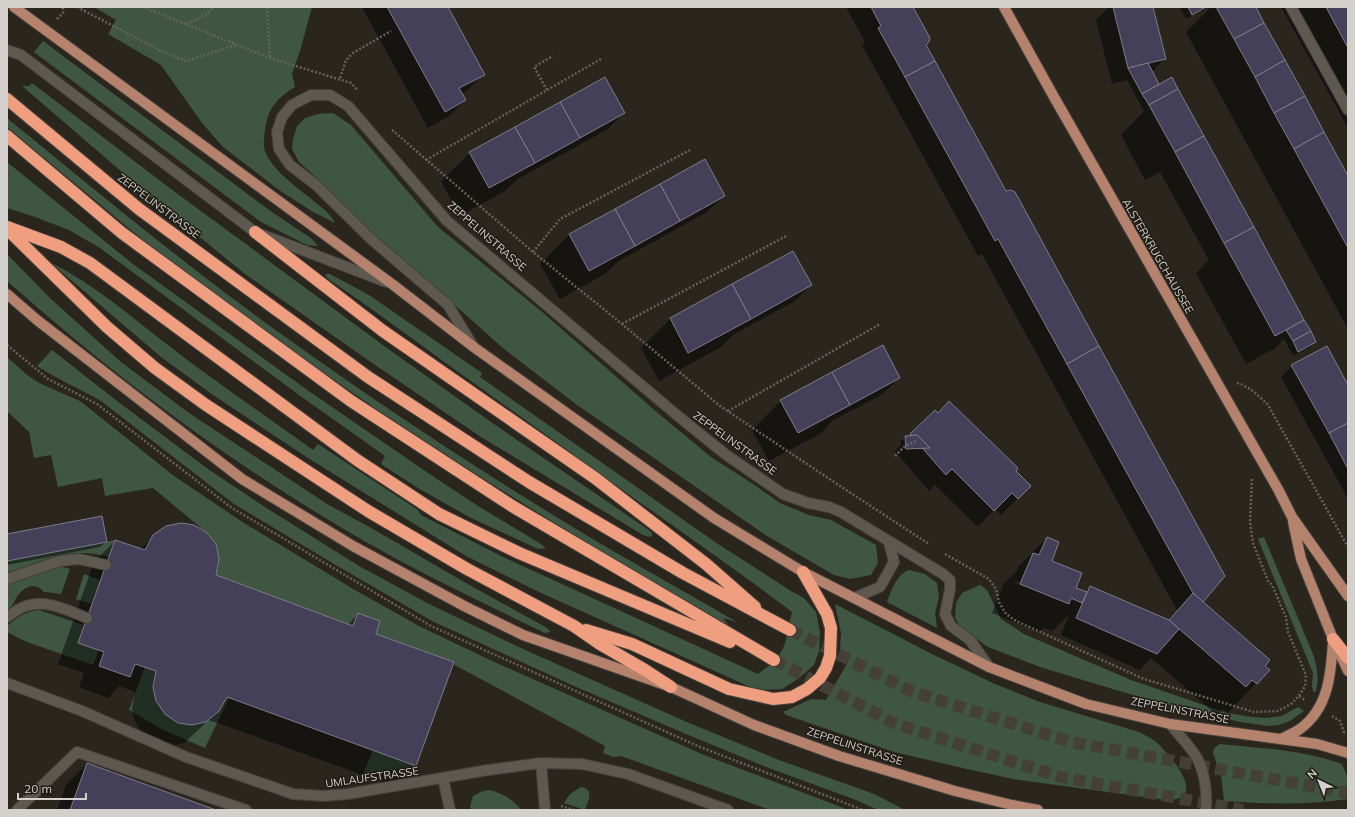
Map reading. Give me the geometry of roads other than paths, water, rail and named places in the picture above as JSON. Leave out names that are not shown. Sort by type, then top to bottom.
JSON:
[{"type":"highway","name":"ZEPPELINSTRASSE","points":[[7,99],[139,209],[368,377],[529,482],[683,573],[790,630]]},
{"type":"highway","points":[[7,136],[122,232],[351,401],[512,506],[774,660],[519,553],[439,514],[358,460],[90,263],[61,247],[7,228]]},
{"type":"highway","points":[[7,228],[107,327],[155,368],[206,405],[368,511],[467,570],[574,626],[600,644],[671,687]]},
{"type":"highway","points":[[254,232],[383,331],[595,478],[706,564],[771,620]]},
{"type":"highway","points":[[574,626],[632,644],[729,689],[773,699],[792,697],[807,689],[820,678],[826,668],[830,656],[831,628],[827,614],[803,572]]},
{"type":"highway","points":[[1333,639],[1348,658]]},
{"type":"main road","name":"ZEPPELINSTRASSE","points":[[14,7],[392,284],[475,348],[714,518],[803,572],[989,667],[1086,704],[1170,724],[1317,744],[1348,753]]},
{"type":"main road","name":"ALSTERKRUGCHAUSSEE","points":[[1004,7],[1054,98],[1292,516],[1348,596]]},
{"type":"main road","name":"ZEPPELINSTRASSE","points":[[7,294],[37,320],[242,479],[353,546],[466,607],[523,635],[671,687],[754,725],[839,756],[955,791],[1038,810]]},
{"type":"main road","name":"ALSTERKRUGCHAUSSEE","points":[[1292,516],[1301,559],[1333,639],[1348,671]]},
{"type":"main road","points":[[1280,739],[1300,729],[1310,720],[1319,708],[1328,690],[1333,639]]},
{"type":"street","points":[[1291,7],[1348,110]]},
{"type":"street","name":"ZEPPELINSTRASSE","points":[[7,50],[21,55],[254,232],[392,284]]},
{"type":"street","name":"ZEPPELINSTRASSE","points":[[475,348],[448,305],[371,239],[316,185],[290,165],[280,149],[277,132],[282,117],[292,105],[310,95],[330,95],[348,106],[447,221],[725,454],[783,494],[808,503],[829,507],[841,512],[943,574],[950,580],[946,614],[951,626],[970,640],[989,667]]},
{"type":"street","points":[[854,598],[880,587],[894,562],[889,542]]},
{"type":"street","points":[[7,579],[60,561],[79,559],[106,565]]},
{"type":"street","points":[[7,617],[25,606],[39,603],[54,606],[87,618]]},
{"type":"street","name":"UMLAUFSTRASSE","points":[[7,684],[82,711],[186,757],[293,794],[324,796],[348,794],[488,770],[541,763],[582,764],[628,774],[728,810]]},
{"type":"street","points":[[1170,724],[1197,758],[1204,778],[1207,799],[1206,810]]},
{"type":"street","points":[[17,810],[77,752],[246,810]]},
{"type":"street","points":[[541,763],[545,810]]},
{"type":"street","points":[[443,778],[450,810]]},
{"type":"tunnel","points":[[790,630],[913,692],[1071,742],[1348,793]]},
{"type":"tunnel","points":[[774,660],[896,724],[1061,777],[1243,810]]}]
